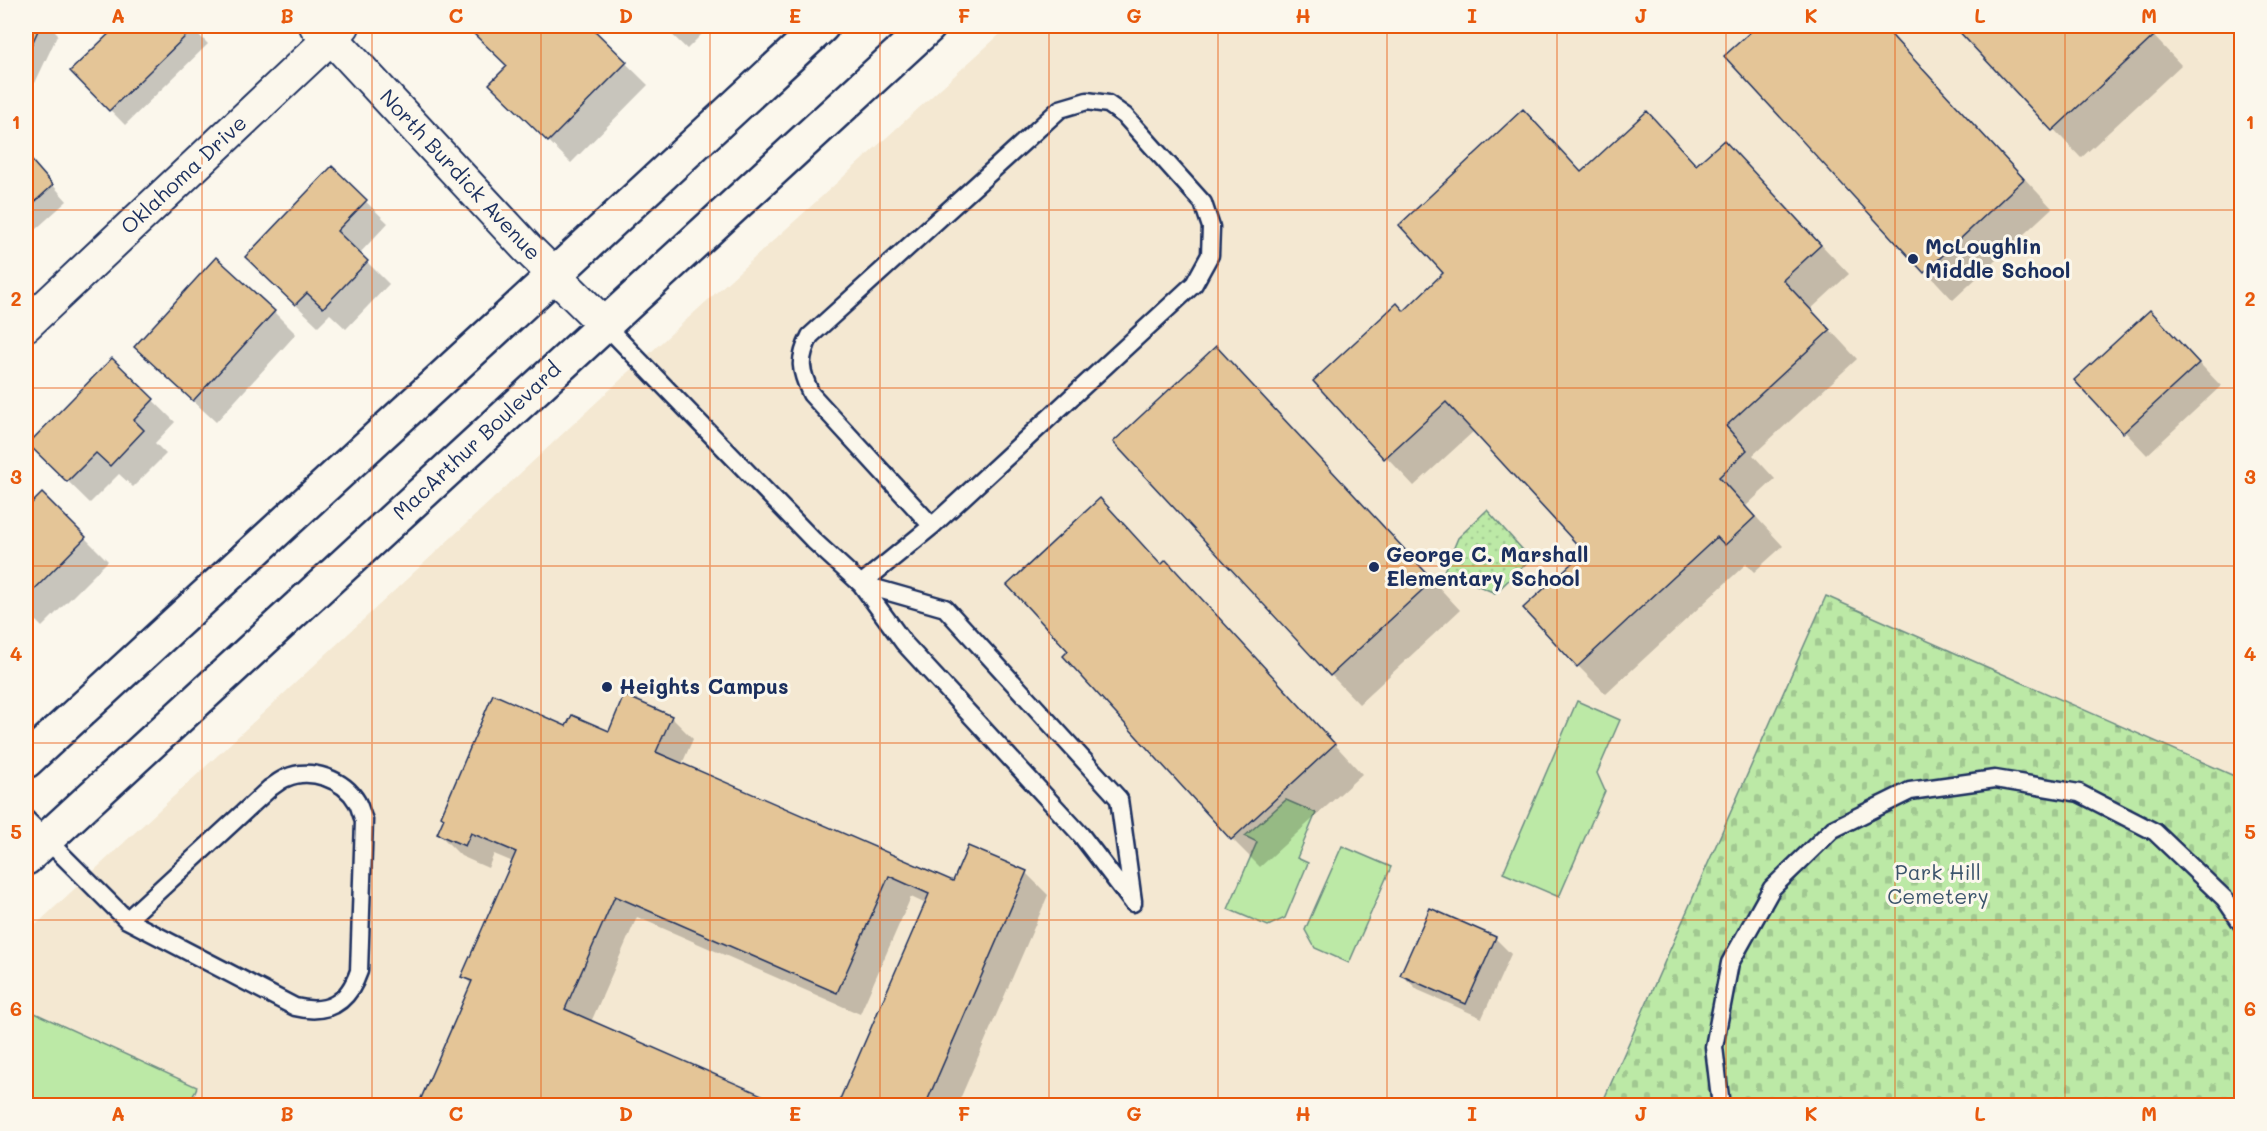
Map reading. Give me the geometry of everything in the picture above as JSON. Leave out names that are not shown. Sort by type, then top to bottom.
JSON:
[{"type":"street","points":[[26,761],[822,26]]},
{"type":"street","name":"MacArthur Boulevard","points":[[32,839],[604,324],[929,26]]},
{"type":"street","name":"North Burdick Avenue","points":[[330,29],[554,275],[604,324]]},
{"type":"street","name":"Oklahoma Drive","points":[[26,325],[330,29]]},
{"type":"lane","points":[[861,584],[932,526],[1194,284],[1210,255],[1211,227],[1203,203],[1125,116],[1108,104],[1087,101],[1060,109],[810,336],[801,354],[802,374],[811,394],[932,526]]},
{"type":"lane","points":[[604,324],[814,541],[861,584],[904,643],[1081,835],[1133,903],[1119,799],[945,608],[861,584]]},
{"type":"lane","points":[[32,839],[128,920],[295,1006],[308,1010],[322,1010],[336,1005],[346,996],[359,971],[364,820],[356,801],[343,787],[326,777],[306,774],[287,777],[270,788],[128,920]]},
{"type":"lane","points":[[1721,1106],[1714,1047],[1730,963],[1772,888],[1833,829],[1910,791],[1995,779],[2079,793],[2155,832],[2225,899],[2241,924]]},
{"type":"shaded area","points":[[1009,26],[2241,26],[2241,779],[1826,596],[1601,1105],[26,1106],[26,934],[629,372]]},
{"type":"green space","points":[[1487,510],[1531,559],[1495,593],[1444,571],[1458,538]]},
{"type":"green space","name":"Park Hill Cemetery","points":[[1826,596],[2241,779],[2241,1105],[1601,1106]]},
{"type":"green space","points":[[1577,701],[1620,720],[1597,773],[1605,791],[1559,897],[1503,873]]},
{"type":"green space","points":[[1286,800],[1316,813],[1297,858],[1308,863],[1285,918],[1268,926],[1228,909],[1257,842],[1245,836]]},
{"type":"green space","points":[[1342,846],[1391,867],[1349,963],[1315,948],[1305,930]]},
{"type":"green space","points":[[26,1009],[197,1087],[189,1105],[26,1105]]},
{"type":"building","points":[[26,26],[40,26],[26,57]]},
{"type":"building","points":[[117,26],[192,26],[194,28],[109,111],[70,71]]},
{"type":"building","points":[[476,26],[590,26],[627,62],[548,142],[489,84],[507,66],[471,31]]},
{"type":"building","points":[[1757,26],[1883,26],[2024,179],[1924,273],[1724,56]]},
{"type":"building","points":[[1954,26],[2144,26],[2154,36],[2052,131]]},
{"type":"building","points":[[1523,109],[1581,172],[1647,111],[1696,165],[1724,140],[1821,245],[1783,280],[1830,330],[1726,426],[1747,450],[1719,477],[1755,517],[1725,545],[1717,537],[1577,667],[1523,608],[1584,552],[1446,402],[1384,459],[1313,381],[1397,303],[1404,311],[1443,273],[1399,225]]},
{"type":"building","points":[[26,154],[53,185],[26,210]]},
{"type":"building","points":[[332,166],[367,200],[337,231],[368,261],[323,308],[307,293],[295,305],[245,257]]},
{"type":"building","points":[[216,257],[275,311],[193,401],[134,347]]},
{"type":"building","points":[[2150,310],[2199,363],[2123,433],[2074,380]]},
{"type":"building","points":[[1216,346],[1433,580],[1330,676],[1113,442]]},
{"type":"building","points":[[112,358],[154,399],[134,420],[144,430],[110,466],[96,453],[67,482],[28,444]]},
{"type":"building","points":[[42,493],[86,537],[26,598],[26,509]]},
{"type":"building","points":[[1100,498],[1161,565],[1166,560],[1335,744],[1231,840],[1063,656],[1068,651],[1007,585]]},
{"type":"building","points":[[493,694],[566,726],[572,715],[609,731],[624,695],[672,716],[656,752],[953,881],[968,846],[1027,871],[925,1106],[837,1106],[929,894],[889,876],[837,993],[615,896],[565,1009],[787,1106],[424,1106],[419,1103],[472,981],[461,977],[516,852],[471,833],[465,846],[437,834],[444,818],[441,816]]},
{"type":"building","points":[[1430,908],[1496,937],[1466,1004],[1400,975]]},
{"type":"place","name":"McLoughlin Middle School","points":[[1913,259]]},
{"type":"place","name":"George C. Marshall Elementary School","points":[[1374,567]]},
{"type":"place","name":"Heights Campus","points":[[607,687]]}]
